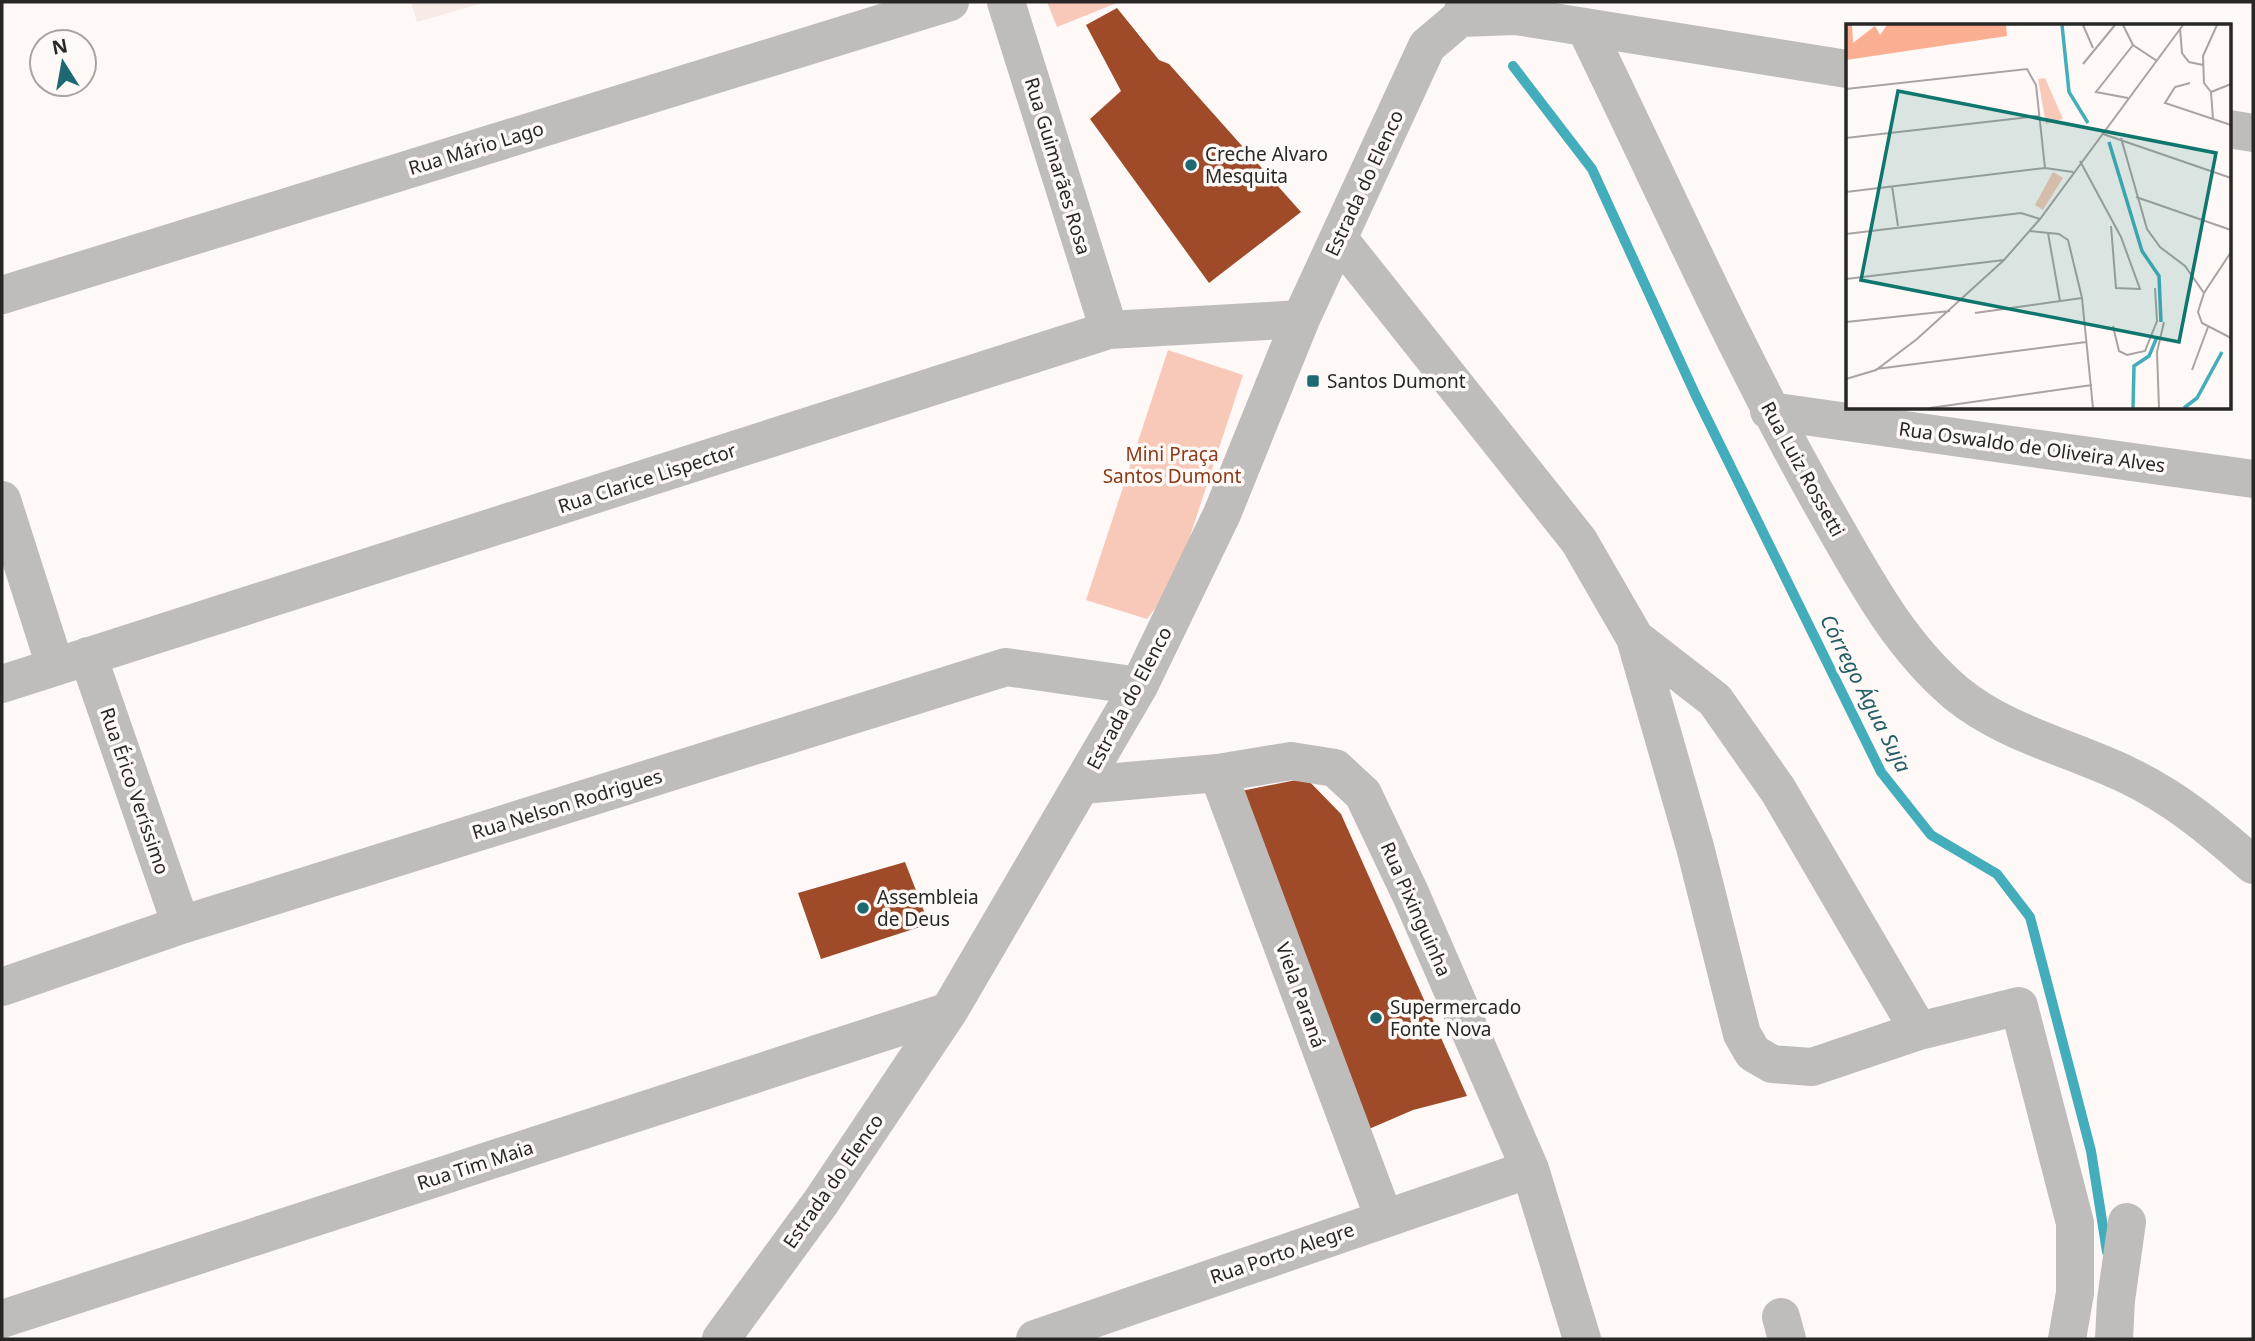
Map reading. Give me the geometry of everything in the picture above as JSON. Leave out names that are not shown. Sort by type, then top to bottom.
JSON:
[{"type":"street","name":"Rua Mário Lago","points":[[2,295],[950,2]]},
{"type":"street","name":"Rua Guimarães Rosa","points":[[1006,2],[1109,330]]},
{"type":"street","points":[[1463,10],[1516,16],[1846,69]]},
{"type":"street","name":"Estrada do Elenco","points":[[721,1339],[821,1202],[949,1011],[1139,686],[1222,514],[1301,319],[1427,46],[1463,10]]},
{"type":"street","name":"Rua Luiz Rossetti","points":[[1586,29],[1769,411],[1885,614],[1935,673],[1959,694],[1994,718],[2128,775],[2194,813],[2253,865]]},
{"type":"street","points":[[2230,129],[2253,132]]},
{"type":"street","points":[[1339,239],[1579,541],[1635,638],[1695,847],[1742,1034],[1753,1053],[1772,1063],[1812,1067],[1919,1031],[2019,1006],[2075,1223],[2076,1293],[2067,1339]]},
{"type":"street","name":"Rua Clarice Lispector","points":[[2,684],[1109,330],[1301,319]]},
{"type":"street","name":"Rua Oswaldo de Oliveira Alves","points":[[1769,411],[2253,480]]},
{"type":"street","name":"Rua Érico Veríssimo","points":[[2,500],[181,925]]},
{"type":"street","points":[[1635,638],[1715,700],[1778,790],[1919,1031]]},
{"type":"street","name":"Rua Nelson Rodrigues","points":[[2,987],[181,925],[1006,667],[1139,686]]},
{"type":"street","name":"Rua Pixinguinha","points":[[1082,785],[1218,773],[1291,761],[1335,768],[1363,794],[1411,895],[1530,1169],[1582,1339]]},
{"type":"street","name":"Viela Paraná","points":[[1218,773],[1384,1217]]},
{"type":"street","name":"Rua Tim Maia","points":[[2,1319],[949,1011]]},
{"type":"street","name":"Rua Porto Alegre","points":[[1035,1339],[1530,1169]]},
{"type":"street","points":[[2115,1339],[2116,1300],[2127,1222]]},
{"type":"shaded area","points":[[411,2],[486,2],[417,22]]},
{"type":"green space","points":[[1047,2],[1119,2],[1057,27]]},
{"type":"green space","name":"Mini Praça Santos Dumont","points":[[1168,350],[1243,375],[1175,582],[1147,619],[1086,600]]},
{"type":"building","name":"Creche Alvaro Mesquita","points":[[1117,8],[1159,60],[1169,64],[1301,212],[1209,283],[1090,119],[1121,91],[1086,25]]},
{"type":"building","name":"Supermercado Fonte Nova","points":[[1306,778],[1341,814],[1467,1096],[1413,1110],[1362,1132],[1236,792]]},
{"type":"building","name":"Assembleia de Deus","points":[[905,862],[929,924],[821,959],[798,893]]},
{"type":"waterway","name":"Córrego Água Suja","points":[[1513,66],[1592,169],[1696,396],[1881,772],[1931,835],[1997,874],[2030,917],[2091,1151],[2107,1252]]},
{"type":"place","name":"Creche Alvaro Mesquita","points":[[1191,165]]},
{"type":"place","name":"Santos Dumont","points":[[1313,381]]},
{"type":"place","name":"Assembleia de Deus","points":[[863,908]]},
{"type":"place","name":"Supermercado Fonte Nova","points":[[1376,1018]]}]
